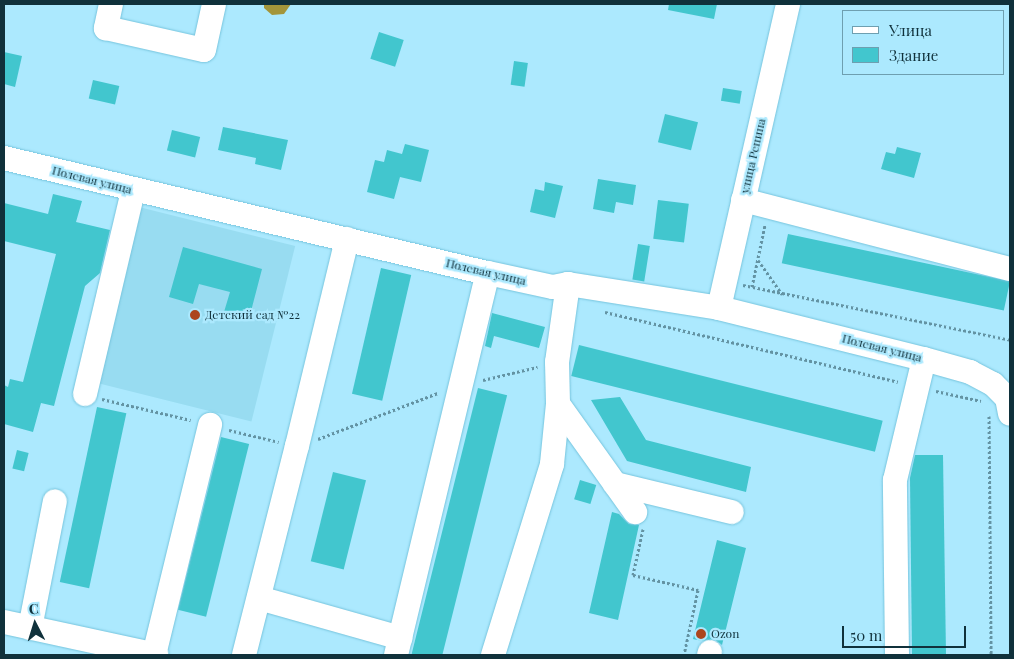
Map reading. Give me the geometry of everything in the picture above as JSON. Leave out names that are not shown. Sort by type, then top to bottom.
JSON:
[{"type":"street","points":[[111,4],[106,28],[204,50],[214,4]]},
{"type":"street","name":"улица Репина","points":[[720,308],[788,4]]},
{"type":"street","name":"Полевая улица","points":[[4,158],[488,273],[553,287],[568,284],[720,308],[924,359],[970,372],[993,384],[1006,398],[1010,414]]},
{"type":"street","points":[[85,394],[133,190]]},
{"type":"street","points":[[743,200],[769,205],[1010,269]]},
{"type":"street","points":[[244,655],[347,239]]},
{"type":"street","points":[[259,598],[398,646],[488,273]]},
{"type":"street","points":[[493,655],[552,464],[558,404],[557,362],[568,284]]},
{"type":"street","points":[[897,655],[895,480],[924,359]]},
{"type":"street","points":[[558,404],[635,512]]},
{"type":"street","points":[[4,622],[155,655],[210,425]]},
{"type":"street","points":[[615,484],[732,512]]},
{"type":"street","points":[[30,628],[56,501]]},
{"type":"path","points":[[752,287],[769,205]]},
{"type":"path","points":[[758,259],[782,294]]},
{"type":"path","points":[[725,281],[1010,340]]},
{"type":"path","points":[[297,446],[460,385],[557,362]]},
{"type":"path","points":[[987,410],[990,424],[991,655]]},
{"type":"path","points":[[635,512],[646,514],[633,575],[698,590],[684,655]]},
{"type":"shaded area","points":[[264,4],[291,4],[284,14],[272,15],[264,8]]},
{"type":"shaded area","name":"Детский сад №22","points":[[139,207],[295,246],[251,422],[95,383]]},
{"type":"building","points":[[669,4],[717,4],[714,19],[668,10]]},
{"type":"building","points":[[379,32],[404,40],[395,67],[370,59]]},
{"type":"building","points":[[4,52],[22,56],[15,87],[4,84]]},
{"type":"building","points":[[514,61],[528,63],[525,87],[511,85]]},
{"type":"building","points":[[93,80],[119,86],[115,105],[89,99]]},
{"type":"building","points":[[723,88],[742,91],[740,104],[721,101]]},
{"type":"building","points":[[665,114],[698,122],[691,150],[658,142]]},
{"type":"building","points":[[223,127],[288,140],[281,170],[255,164],[256,158],[218,150]]},
{"type":"building","points":[[172,130],[200,137],[195,157],[167,150]]},
{"type":"building","points":[[405,144],[429,150],[421,182],[400,177],[394,199],[367,192],[375,160],[384,162],[387,150],[402,154]]},
{"type":"building","points":[[897,147],[921,153],[914,178],[881,169],[886,152],[895,154]]},
{"type":"building","points":[[598,179],[636,185],[633,205],[616,202],[614,213],[593,209]]},
{"type":"building","points":[[545,182],[563,186],[555,218],[530,212],[535,189],[544,191]]},
{"type":"building","points":[[53,194],[82,201],[76,222],[110,230],[100,273],[85,286],[54,406],[41,403],[33,432],[4,424],[4,385],[8,387],[10,379],[23,382],[56,254],[4,241],[4,203],[48,214]]},
{"type":"building","points":[[658,200],[689,204],[684,242],[653,239]]},
{"type":"building","points":[[788,234],[1010,281],[1004,311],[782,263]]},
{"type":"building","points":[[638,244],[650,246],[644,281],[632,280]]},
{"type":"building","points":[[183,247],[262,269],[249,319],[224,312],[230,292],[199,284],[193,304],[169,297]]},
{"type":"building","points":[[381,268],[411,275],[382,401],[352,394]]},
{"type":"building","points":[[492,313],[545,327],[539,348],[494,336],[491,348],[485,346]]},
{"type":"building","points":[[579,345],[883,421],[875,452],[571,376]]},
{"type":"building","points":[[478,388],[507,395],[442,655],[412,654]]},
{"type":"building","points":[[620,397],[646,440],[751,467],[746,492],[627,461],[591,400]]},
{"type":"building","points":[[97,407],[126,413],[89,588],[60,582]]},
{"type":"building","points":[[221,437],[249,444],[206,617],[178,610]]},
{"type":"building","points":[[17,450],[29,453],[24,471],[12,468]]},
{"type":"building","points":[[915,455],[943,455],[946,655],[912,655],[910,478]]},
{"type":"building","points":[[333,472],[366,480],[344,569],[311,561]]},
{"type":"building","points":[[580,480],[596,485],[590,504],[574,499]]},
{"type":"building","points":[[612,512],[619,514],[629,524],[639,525],[618,620],[589,613]]},
{"type":"building","points":[[717,540],[746,548],[722,645],[714,639],[702,641],[693,639]]},
{"type":"place","name":"Детский сад №22","points":[[195,315]]},
{"type":"place","name":"Ozon","points":[[701,634]]}]
